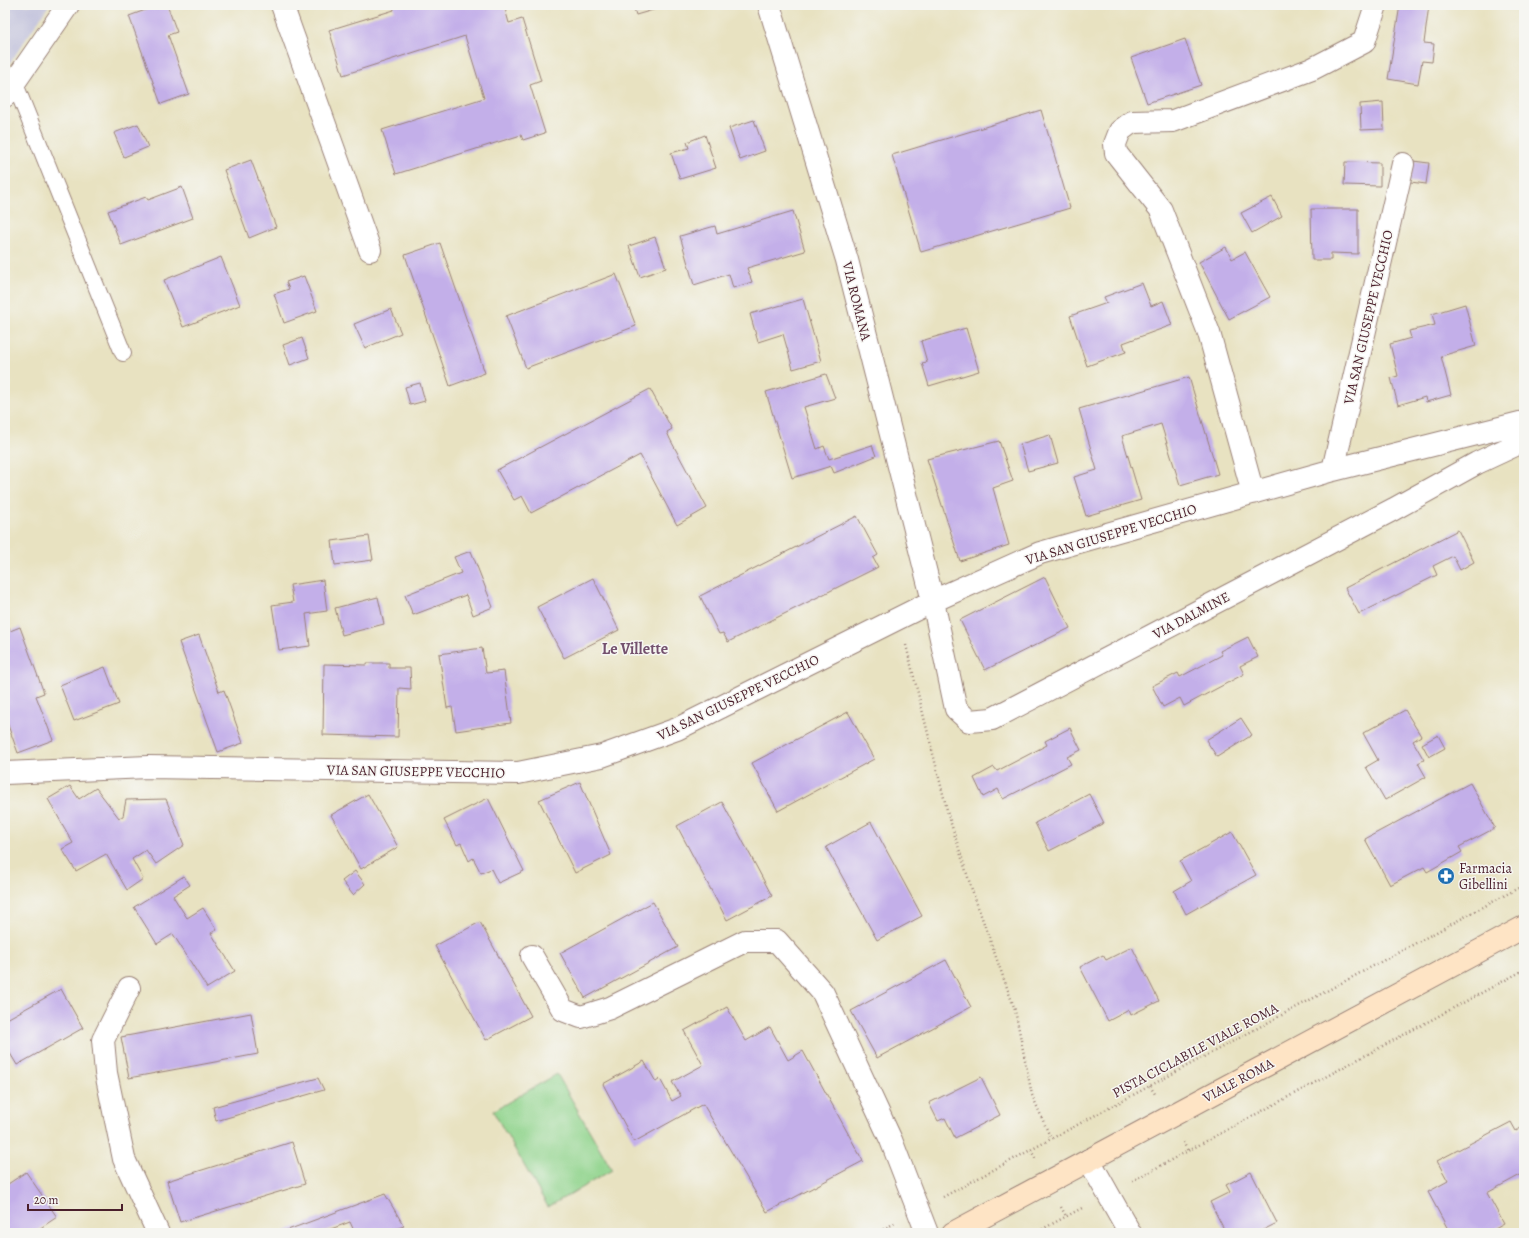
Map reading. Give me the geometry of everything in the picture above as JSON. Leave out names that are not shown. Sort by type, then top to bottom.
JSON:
[{"type":"main road","name":"VIALE ROMA","points":[[953,1233],[1524,927]]},
{"type":"street","points":[[10,90],[68,5]]},
{"type":"street","points":[[282,5],[370,250]]},
{"type":"street","name":"VIA ROMANA","points":[[769,5],[847,260],[933,601]]},
{"type":"street","points":[[1253,493],[1209,334],[1161,210],[1116,153],[1115,144],[1120,131],[1132,122],[1173,121],[1312,69],[1364,42],[1376,5]]},
{"type":"street","name":"VIA SAN GIUSEPPE VECCHIO","points":[[1333,470],[1402,164]]},
{"type":"street","name":"VIA SAN GIUSEPPE VECCHIO","points":[[5,773],[148,768],[518,773],[602,756],[676,729],[933,601],[1040,553],[1333,470],[1524,422]]},
{"type":"street","name":"VIA DALMINE","points":[[933,601],[956,709],[969,721],[992,719],[1387,513],[1477,463],[1524,441]]},
{"type":"street","points":[[532,956],[563,1010],[581,1017],[610,1008],[745,941],[777,941],[823,993],[891,1140],[927,1233]]},
{"type":"street","points":[[128,988],[103,1040],[106,1073],[124,1159],[158,1233]]},
{"type":"street","points":[[1089,1160],[1130,1233]]},
{"type":"lane","points":[[10,90],[123,353]]},
{"type":"path","points":[[899,618],[948,814],[972,890],[1016,1010],[1032,1095],[1051,1139]]},
{"type":"path","name":"PISTA CICLABILE VIALE ROMA","points":[[876,1233],[1524,885]]},
{"type":"path","points":[[1035,1233],[1524,970]]},
{"type":"shaded area","points":[[5,5],[49,5],[5,70]]},
{"type":"green space","points":[[557,1074],[612,1170],[548,1207],[493,1111]]},
{"type":"building","points":[[159,5],[167,5],[177,32],[168,35],[189,94],[161,104],[129,16]]},
{"type":"building","points":[[393,5],[504,5],[509,23],[522,19],[541,81],[530,85],[545,133],[523,140],[521,135],[396,174],[382,130],[484,98],[465,36],[343,75],[329,30],[394,10]]},
{"type":"building","points":[[633,5],[670,5],[636,15]]},
{"type":"building","points":[[1400,5],[1429,5],[1424,43],[1434,44],[1432,62],[1422,61],[1418,84],[1388,79]]},
{"type":"building","points":[[1185,39],[1201,85],[1147,103],[1131,58]]},
{"type":"building","points":[[1383,102],[1384,129],[1361,130],[1360,104]]},
{"type":"building","points":[[1041,110],[1070,208],[921,252],[892,155]]},
{"type":"building","points":[[754,120],[765,151],[740,160],[729,128]]},
{"type":"building","points":[[138,124],[148,147],[124,157],[114,133]]},
{"type":"building","points":[[705,135],[716,168],[680,179],[671,153],[689,148],[687,142]]},
{"type":"building","points":[[251,160],[276,227],[249,238],[224,170]]},
{"type":"building","points":[[1405,160],[1429,163],[1426,184],[1403,181]]},
{"type":"building","points":[[1345,162],[1380,163],[1380,186],[1344,185]]},
{"type":"building","points":[[182,187],[193,218],[121,245],[108,211],[146,197],[148,200]]},
{"type":"building","points":[[1272,197],[1282,216],[1252,233],[1241,213]]},
{"type":"building","points":[[1311,209],[1358,209],[1358,254],[1331,253],[1331,260],[1312,260]]},
{"type":"building","points":[[793,211],[805,251],[747,268],[752,282],[733,288],[729,274],[694,285],[680,236],[715,226],[717,234]]},
{"type":"building","points":[[655,237],[666,268],[640,277],[629,246]]},
{"type":"building","points":[[440,243],[485,373],[450,386],[405,255]]},
{"type":"building","points":[[1226,247],[1232,259],[1245,252],[1270,297],[1229,319],[1199,262]]},
{"type":"building","points":[[221,257],[240,305],[183,327],[164,280]]},
{"type":"building","points":[[616,274],[636,326],[526,368],[506,316]]},
{"type":"building","points":[[304,276],[317,311],[284,323],[274,294],[289,289],[286,282]]},
{"type":"building","points":[[1142,283],[1151,306],[1163,301],[1172,325],[1123,343],[1126,352],[1087,366],[1070,316],[1107,303],[1104,297]]},
{"type":"building","points":[[803,299],[821,361],[793,369],[783,334],[758,342],[750,314]]},
{"type":"building","points":[[1465,304],[1476,346],[1441,356],[1451,395],[1426,402],[1425,397],[1398,405],[1391,378],[1398,376],[1390,344],[1411,338],[1409,331],[1435,325],[1432,314]]},
{"type":"building","points":[[391,309],[401,333],[365,348],[354,324]]},
{"type":"building","points":[[966,328],[979,371],[929,386],[922,363],[927,362],[921,341]]},
{"type":"building","points":[[302,338],[309,358],[290,365],[283,345]]},
{"type":"building","points":[[826,374],[835,398],[804,407],[817,449],[824,446],[829,459],[872,445],[876,456],[834,473],[831,466],[792,478],[766,392]]},
{"type":"building","points":[[1189,377],[1218,474],[1180,485],[1161,424],[1122,436],[1141,500],[1086,516],[1074,477],[1097,470],[1079,409]]},
{"type":"building","points":[[420,383],[425,401],[410,405],[405,387]]},
{"type":"building","points":[[650,389],[672,429],[667,432],[670,439],[707,508],[677,525],[640,455],[531,513],[522,496],[514,500],[497,470]]},
{"type":"building","points":[[1050,435],[1058,463],[1028,471],[1020,444]]},
{"type":"building","points":[[999,441],[1013,481],[993,488],[1009,545],[960,561],[927,459]]},
{"type":"building","points":[[857,516],[878,555],[873,558],[878,567],[728,642],[723,633],[719,634],[700,596]]},
{"type":"building","points":[[1458,530],[1474,562],[1460,570],[1453,556],[1433,566],[1437,575],[1359,614],[1345,588]]},
{"type":"building","points":[[369,536],[373,560],[335,565],[332,541]]},
{"type":"building","points":[[471,551],[493,607],[473,615],[466,595],[413,615],[405,595],[461,573],[454,557]]},
{"type":"building","points":[[1045,577],[1070,628],[985,670],[960,620]]},
{"type":"building","points":[[593,578],[619,630],[564,658],[537,607]]},
{"type":"building","points":[[323,580],[327,611],[306,614],[310,646],[279,650],[272,605],[293,602],[290,585]]},
{"type":"building","points":[[378,597],[384,624],[342,635],[335,608]]},
{"type":"building","points":[[5,619],[10,631],[20,627],[44,693],[36,696],[53,740],[18,753],[5,717]]},
{"type":"building","points":[[199,635],[219,692],[224,690],[243,743],[218,752],[179,642]]},
{"type":"building","points":[[1248,637],[1258,657],[1240,666],[1244,674],[1184,706],[1180,698],[1163,707],[1152,686],[1178,673],[1180,677],[1222,655],[1220,651]]},
{"type":"building","points":[[482,648],[486,673],[504,671],[511,723],[456,731],[452,707],[447,708],[439,654]]},
{"type":"building","points":[[367,663],[389,663],[389,668],[410,668],[411,689],[399,688],[398,737],[323,735],[324,664],[367,665]]},
{"type":"building","points":[[105,667],[119,704],[74,721],[60,685]]},
{"type":"building","points":[[1405,710],[1421,736],[1413,741],[1424,760],[1418,763],[1426,777],[1385,800],[1366,767],[1378,760],[1363,733]]},
{"type":"building","points":[[848,712],[874,759],[778,811],[752,763]]},
{"type":"building","points":[[1241,718],[1252,735],[1217,757],[1206,740]]},
{"type":"building","points":[[1070,728],[1081,750],[1067,757],[1071,764],[1003,799],[998,789],[983,797],[974,778],[994,767],[997,771],[1047,745],[1045,741]]},
{"type":"building","points":[[1438,735],[1445,748],[1429,757],[1422,744]]},
{"type":"building","points":[[580,782],[611,855],[575,873],[539,800]]},
{"type":"building","points":[[1470,783],[1495,828],[1459,847],[1462,852],[1427,872],[1424,867],[1390,885],[1365,839]]},
{"type":"building","points":[[70,786],[79,799],[96,788],[119,818],[123,816],[126,800],[166,799],[184,845],[156,864],[146,850],[132,859],[143,879],[127,890],[106,854],[76,871],[62,849],[73,843],[48,799]]},
{"type":"building","points":[[368,794],[398,847],[361,869],[331,815]]},
{"type":"building","points":[[1089,794],[1104,823],[1049,851],[1035,823]]},
{"type":"building","points":[[488,798],[524,871],[498,883],[491,869],[481,873],[473,858],[469,861],[461,843],[457,845],[444,820]]},
{"type":"building","points":[[722,802],[772,896],[727,920],[677,826]]},
{"type":"building","points":[[871,822],[922,916],[877,940],[826,847]]},
{"type":"building","points":[[1232,832],[1256,875],[1186,914],[1174,891],[1191,881],[1180,861]]},
{"type":"building","points":[[355,871],[365,884],[353,895],[342,881]]},
{"type":"building","points":[[184,876],[190,885],[173,896],[187,918],[203,908],[217,930],[211,933],[235,971],[207,988],[173,934],[157,944],[134,907]]},
{"type":"building","points":[[653,902],[678,947],[585,998],[560,953]]},
{"type":"building","points":[[480,922],[531,1016],[486,1040],[435,946]]},
{"type":"building","points":[[1132,947],[1159,1001],[1131,1015],[1129,1010],[1108,1021],[1080,967],[1103,955],[1106,960]]},
{"type":"building","points":[[946,960],[971,1007],[877,1058],[851,1011]]},
{"type":"building","points":[[61,989],[83,1028],[17,1065],[5,1045],[5,1020]]},
{"type":"building","points":[[727,1007],[746,1041],[770,1027],[788,1060],[803,1051],[863,1161],[767,1212],[703,1104],[634,1142],[603,1084],[644,1061],[656,1082],[660,1079],[672,1101],[681,1096],[672,1082],[703,1065],[684,1031]]},
{"type":"building","points":[[251,1013],[258,1054],[129,1078],[121,1037]]},
{"type":"building","points":[[981,1077],[1000,1115],[955,1138],[945,1118],[938,1121],[929,1103]]},
{"type":"building","points":[[318,1078],[324,1090],[216,1121],[213,1107]]},
{"type":"building","points":[[1511,1122],[1516,1131],[1524,1126],[1524,1173],[1487,1193],[1504,1224],[1488,1233],[1450,1233],[1428,1192],[1448,1181],[1437,1161]]},
{"type":"building","points":[[292,1142],[305,1184],[180,1222],[167,1181]]},
{"type":"building","points":[[26,1172],[57,1217],[33,1233],[5,1233],[5,1186]]},
{"type":"building","points":[[1251,1172],[1277,1223],[1257,1233],[1226,1233],[1210,1202],[1230,1192],[1226,1185]]},
{"type":"building","points":[[385,1194],[404,1226],[384,1233],[355,1233],[350,1222],[320,1233],[286,1233],[285,1231]]},
{"type":"place","name":"Farmacia Gibellini","points":[[1446,876]]},
{"type":"district","name":"Le Villette","points":[[635,648]]}]
